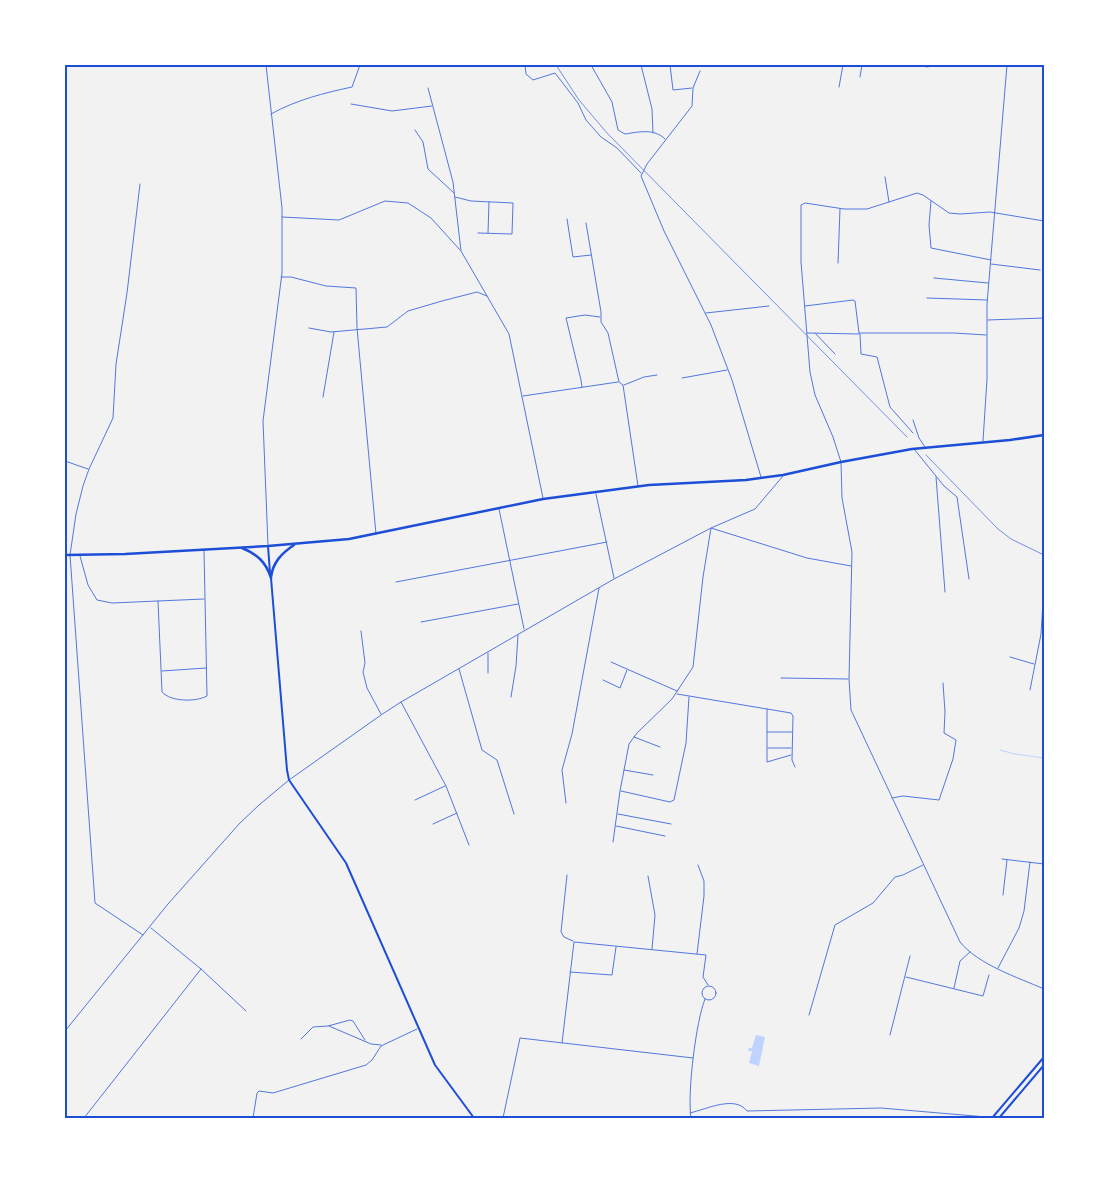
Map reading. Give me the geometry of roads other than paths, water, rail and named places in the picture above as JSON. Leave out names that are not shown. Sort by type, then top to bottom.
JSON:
[{"type":"main road","points":[[65,555],[242,548],[349,540],[543,498],[638,486],[746,480],[783,475],[914,449],[1044,435]]},
{"type":"main road","points":[[270,578],[274,564],[283,553],[294,545]]},
{"type":"main road","points":[[268,546],[278,675],[289,780],[346,863],[435,1066],[474,1118]]},
{"type":"main road","points":[[242,548],[253,552],[266,564],[270,578]]},
{"type":"main road","points":[[992,1117],[1044,1056]]},
{"type":"main road","points":[[999,1118],[1044,1065]]},
{"type":"street","points":[[266,65],[282,217],[282,277],[263,421],[268,546]]},
{"type":"street","points":[[271,114],[285,106],[328,92],[352,87],[360,65]]},
{"type":"street","points":[[525,65],[526,74],[533,80],[555,73],[578,103],[586,120],[601,137],[617,148],[642,174]]},
{"type":"street","points":[[591,65],[612,102],[618,130],[625,134],[647,131],[660,134],[666,139]]},
{"type":"street","points":[[640,65],[652,109],[653,133]]},
{"type":"street","points":[[670,65],[673,90],[693,88]]},
{"type":"street","points":[[839,87],[843,65]]},
{"type":"street","points":[[860,77],[862,65]]},
{"type":"street","points":[[914,65],[928,67],[932,65]]},
{"type":"street","points":[[983,442],[987,379],[987,320],[990,264],[996,213],[1007,65]]},
{"type":"street","points":[[700,71],[693,88],[692,106],[642,174],[642,182],[705,313],[728,370],[761,478]]},
{"type":"street","points":[[428,88],[453,182],[461,250]]},
{"type":"street","points":[[351,104],[392,111],[433,106]]},
{"type":"street","points":[[415,130],[423,142],[428,169],[454,195],[471,201],[513,203],[512,234],[478,233]]},
{"type":"street","points":[[885,176],[890,202]]},
{"type":"street","points":[[140,184],[127,293],[116,364],[113,418],[89,470],[76,514],[70,555],[95,903],[143,936]]},
{"type":"street","points":[[1044,221],[996,213],[949,213],[917,193],[867,209],[840,209],[805,202],[801,205],[800,262],[810,372],[815,395],[833,437],[841,462],[842,498],[852,552],[849,679],[851,710],[960,942],[970,952],[998,969],[1044,989]]},
{"type":"street","points":[[931,200],[929,226],[931,248],[991,260]]},
{"type":"street","points":[[282,217],[339,220],[385,201],[408,203],[431,218],[461,250],[509,334],[543,498]]},
{"type":"street","points":[[488,234],[489,202]]},
{"type":"street","points":[[838,263],[840,209]]},
{"type":"street","points":[[567,219],[572,257],[592,255]]},
{"type":"street","points":[[586,223],[601,322],[608,333],[619,382],[623,386],[638,486]]},
{"type":"street","points":[[990,264],[1040,270]]},
{"type":"street","points":[[282,277],[291,277],[326,286],[356,288],[357,328],[376,534]]},
{"type":"street","points":[[934,278],[989,283]]},
{"type":"street","points":[[309,328],[334,332],[357,328],[387,327],[408,312],[477,292],[488,296]]},
{"type":"street","points":[[927,298],[988,300]]},
{"type":"street","points":[[804,306],[855,301],[861,354],[877,357],[890,407],[913,433]]},
{"type":"street","points":[[705,313],[769,306]]},
{"type":"street","points":[[582,387],[582,380],[566,318],[585,315],[601,317]]},
{"type":"street","points":[[987,320],[1044,318]]},
{"type":"street","points":[[323,397],[334,332]]},
{"type":"street","points":[[806,332],[987,335]]},
{"type":"street","points":[[815,333],[835,354]]},
{"type":"street","points":[[682,378],[728,370]]},
{"type":"street","points":[[623,386],[644,377],[657,375]]},
{"type":"street","points":[[522,396],[619,382]]},
{"type":"street","points":[[913,420],[919,438],[925,448]]},
{"type":"street","points":[[914,449],[936,477],[959,501],[969,580]]},
{"type":"street","points":[[65,461],[89,470]]},
{"type":"street","points":[[65,1031],[168,904],[239,824],[289,780],[401,702],[614,579],[711,528],[755,509],[783,475]]},
{"type":"street","points":[[936,477],[945,592]]},
{"type":"street","points":[[596,492],[614,579]]},
{"type":"street","points":[[499,508],[524,631]]},
{"type":"street","points":[[711,528],[807,558],[852,566]]},
{"type":"street","points":[[613,842],[628,748],[634,737],[677,693],[693,666],[703,576],[711,528]]},
{"type":"street","points":[[396,582],[607,542]]},
{"type":"street","points":[[158,601],[162,692],[166,696],[182,700],[202,699],[207,696],[204,550]]},
{"type":"street","points":[[79,555],[88,585],[98,600],[112,604],[205,599]]},
{"type":"street","points":[[1030,690],[1041,634],[1044,585]]},
{"type":"street","points":[[566,803],[562,770],[572,734],[600,588]]},
{"type":"street","points":[[421,622],[519,604]]},
{"type":"street","points":[[361,631],[365,663],[363,672],[367,688],[381,715]]},
{"type":"street","points":[[511,696],[516,666],[518,634]]},
{"type":"street","points":[[488,652],[488,673]]},
{"type":"street","points":[[1010,656],[1035,664]]},
{"type":"street","points":[[611,662],[689,697],[791,713],[793,716],[792,760],[795,768]]},
{"type":"street","points":[[161,671],[206,668]]},
{"type":"street","points":[[459,669],[482,750],[497,760],[514,814]]},
{"type":"street","points":[[603,680],[620,688],[627,670]]},
{"type":"street","points":[[781,678],[849,679]]},
{"type":"street","points":[[892,798],[903,796],[939,800],[954,760],[956,740],[944,734],[943,682]]},
{"type":"street","points":[[620,791],[670,802],[674,800],[686,743],[689,697]]},
{"type":"street","points":[[401,702],[446,786],[470,845]]},
{"type":"street","points":[[767,708],[768,763],[792,754]]},
{"type":"street","points":[[767,732],[793,732]]},
{"type":"street","points":[[634,737],[660,747]]},
{"type":"street","points":[[767,748],[792,748]]},
{"type":"street","points":[[624,770],[654,775]]},
{"type":"street","points":[[415,800],[446,786]]},
{"type":"street","points":[[433,824],[457,813]]},
{"type":"street","points":[[617,814],[671,824]]},
{"type":"street","points":[[615,826],[664,836]]},
{"type":"street","points":[[1002,859],[1044,864]]},
{"type":"street","points":[[1003,895],[1007,860]]},
{"type":"street","points":[[998,969],[1019,928],[1024,911],[1030,862]]},
{"type":"street","points":[[697,954],[704,896],[704,881],[698,865]]},
{"type":"street","points":[[809,1014],[835,925],[873,903],[895,877],[924,865]]},
{"type":"street","points":[[566,875],[561,932],[567,939],[574,942],[706,955],[703,977],[708,985],[715,988],[717,994],[712,1000],[705,999]]},
{"type":"street","points":[[648,876],[655,915],[652,950]]},
{"type":"street","points":[[150,927],[201,969],[246,1011]]},
{"type":"street","points":[[562,1043],[574,942]]},
{"type":"street","points":[[570,972],[612,975],[616,946]]},
{"type":"street","points":[[954,989],[960,961],[970,952]]},
{"type":"street","points":[[890,1034],[910,956]]},
{"type":"street","points":[[84,1118],[201,969]]},
{"type":"street","points":[[906,977],[983,996],[989,975]]},
{"type":"street","points":[[705,999],[702,994],[708,985]]},
{"type":"street","points":[[691,1118],[693,1058],[701,1007],[705,999]]},
{"type":"street","points":[[301,1039],[313,1027],[328,1026],[352,1020],[364,1040]]},
{"type":"street","points":[[328,1026],[371,1044],[381,1046]]},
{"type":"street","points":[[254,1118],[259,1091],[273,1093],[290,1086],[366,1065],[372,1060],[381,1046],[419,1028]]},
{"type":"street","points":[[503,1118],[520,1038],[693,1058]]},
{"type":"street","points":[[690,1113],[735,1103],[744,1106],[748,1111],[881,1108],[999,1118]]},
{"type":"water","points":[[756,1035],[765,1037],[759,1066],[749,1063],[752,1051],[748,1051],[749,1048],[752,1048]]},
{"type":"waterway","points":[[1000,750],[1044,758]]},
{"type":"railway","points":[[556,65],[579,100],[607,133],[907,437]]},
{"type":"railway","points":[[926,455],[998,529],[1011,539],[1044,555]]}]
